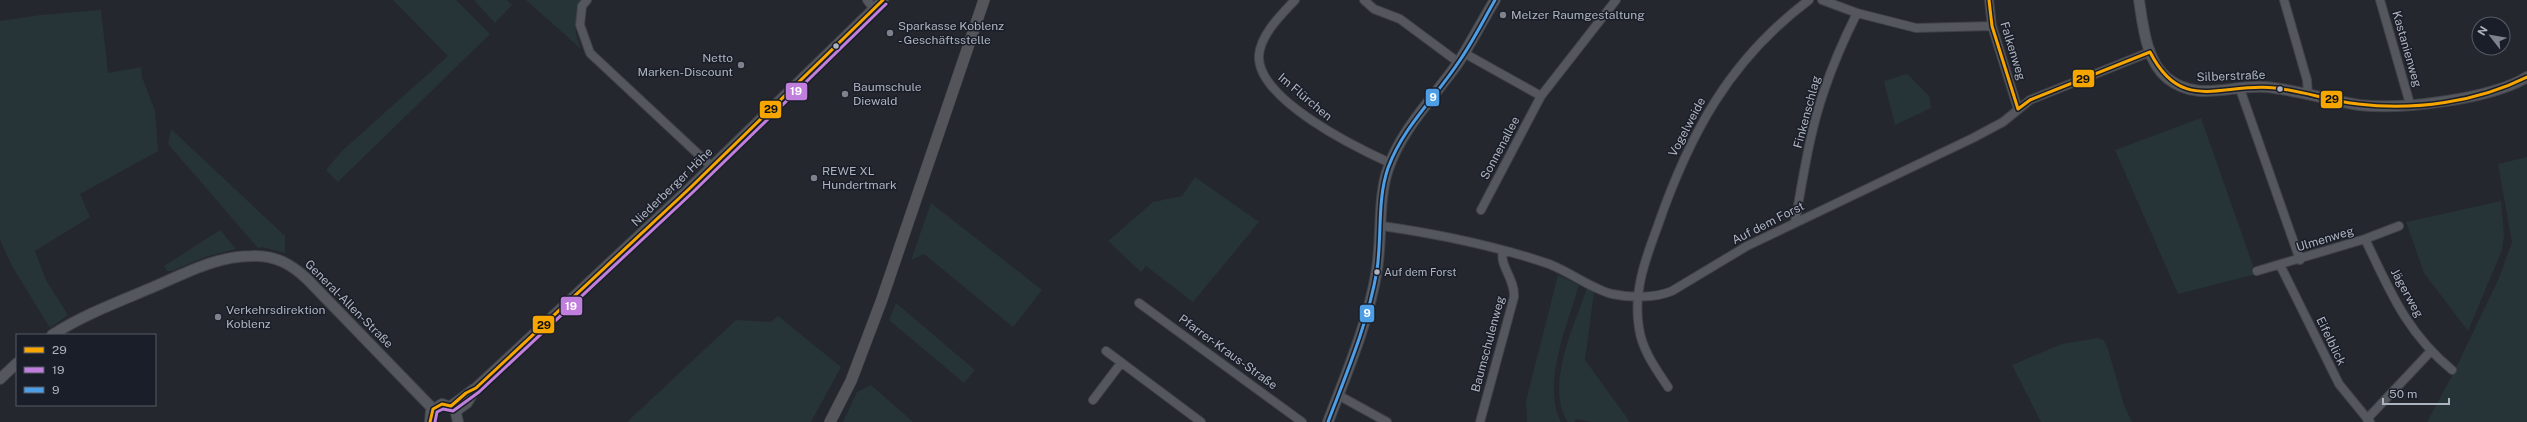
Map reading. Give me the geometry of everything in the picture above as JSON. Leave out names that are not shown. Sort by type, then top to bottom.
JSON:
[{"type":"main road","points":[[830,422],[851,381],[881,302],[984,0]]},
{"type":"street","points":[[586,0],[582,6],[580,25],[590,53],[712,167]]},
{"type":"street","points":[[867,0],[874,9]]},
{"type":"street","name":"Niederberger Höhe","points":[[454,409],[467,403],[476,388],[712,167],[883,0]]},
{"type":"street","name":"Im Flürchen","points":[[1295,0],[1262,42],[1259,56],[1263,74],[1279,93],[1317,125],[1350,144],[1390,163]]},
{"type":"street","points":[[1364,0],[1374,9],[1400,19],[1461,58],[1541,96]]},
{"type":"street","points":[[1328,422],[1362,329],[1375,282],[1382,226],[1385,184],[1390,163],[1408,131],[1461,58],[1494,0]]},
{"type":"street","name":"Sonnenallee","points":[[1481,210],[1541,96],[1616,0]]},
{"type":"street","name":"Vogelweide","points":[[1668,387],[1652,364],[1644,346],[1639,328],[1637,296],[1648,253],[1666,200],[1685,154],[1707,111],[1732,75],[1767,39],[1809,0]]},
{"type":"street","points":[[1822,0],[1857,13],[1916,28],[1992,26]]},
{"type":"street","name":"Falkenweg","points":[[1989,0],[1992,26],[2018,109]]},
{"type":"street","name":"Silberstraße","points":[[2139,0],[2150,52],[2160,72],[2182,88],[2202,92],[2265,87],[2359,105],[2410,104],[2478,96],[2504,89],[2527,77]]},
{"type":"street","points":[[2284,0],[2307,80],[2308,95]]},
{"type":"street","name":"Kastanienweg","points":[[2380,0],[2410,104]]},
{"type":"street","name":"Finkenschlag","points":[[1795,222],[1812,134],[1823,92],[1840,48],[1857,13]]},
{"type":"street","name":"Auf dem Forst","points":[[1382,226],[1431,234],[1503,251],[1549,264],[1612,294],[1661,296],[1672,291],[1747,246],[1973,138],[2003,122],[2030,100],[2150,52]]},
{"type":"street","points":[[2240,89],[2300,260]]},
{"type":"street","name":"Ulmenweg","points":[[2257,271],[2300,260],[2365,239],[2399,226]]},
{"type":"street","name":"Jägerweg","points":[[2365,239],[2401,313],[2430,352],[2452,370]]},
{"type":"street","name":"Baumschulenweg","points":[[1480,422],[1514,297],[1511,278],[1502,260],[1503,251]]},
{"type":"street","name":"General-Allen-Straße","points":[[54,334],[90,314],[205,265],[240,256],[267,257],[288,263],[307,279],[433,409]]},
{"type":"street","name":"Eifelblick","points":[[2280,265],[2339,384],[2369,421]]},
{"type":"street","name":"Pfarrer-Kraus-Straße","points":[[1139,302],[1302,422]]},
{"type":"street","points":[[1106,351],[1201,422]]},
{"type":"street","points":[[2369,421],[2430,352]]},
{"type":"street","points":[[1093,400],[1121,363]]},
{"type":"street","points":[[0,379],[16,364]]},
{"type":"street","points":[[1338,395],[1387,422]]},
{"type":"street","points":[[430,422],[433,409],[442,404],[454,409],[458,422]]},
{"type":"shaded area","points":[[393,0],[456,0],[490,34],[338,182],[326,170],[342,151],[448,56]]},
{"type":"shaded area","points":[[474,0],[507,0],[512,5],[495,23]]},
{"type":"shaded area","points":[[526,0],[582,0],[576,19],[577,36],[581,49]]},
{"type":"shaded area","points":[[101,10],[108,73],[141,67],[142,77],[155,111],[158,151],[80,194],[90,217],[35,251],[46,280],[68,315],[50,328],[12,266],[0,240],[0,21],[41,15]]},
{"type":"shaded area","points":[[1907,74],[1929,96],[1931,108],[1895,125],[1884,81]]},
{"type":"shaded area","points":[[2201,118],[2256,274],[2178,294],[2115,150]]},
{"type":"shaded area","points":[[171,129],[285,236],[285,253],[262,247],[258,248],[168,144]]},
{"type":"shaded area","points":[[2527,157],[2527,422],[2427,422],[2454,372],[2499,278],[2512,242],[2498,164]]},
{"type":"shaded area","points":[[1195,177],[1259,222],[1193,302],[1146,266],[1141,272],[1108,241],[1153,202],[1182,196]]},
{"type":"shaded area","points":[[2501,201],[2504,235],[2502,250],[2468,331],[2424,273],[2406,222]]},
{"type":"shaded area","points":[[931,203],[1042,290],[1013,327],[924,254],[911,260]]},
{"type":"shaded area","points":[[220,230],[236,249],[205,257],[172,271],[167,271],[164,266]]},
{"type":"shaded area","points":[[1558,275],[1579,285],[1563,335],[1555,372],[1554,390],[1556,407],[1561,422],[1527,422],[1526,401]]},
{"type":"shaded area","points":[[1587,288],[1594,292],[1585,360],[1630,422],[1590,422],[1577,419],[1574,422],[1568,422],[1561,407],[1559,391],[1560,373],[1569,337]]},
{"type":"shaded area","points":[[896,303],[975,370],[964,383],[889,320]]},
{"type":"shaded area","points":[[778,316],[841,367],[811,422],[627,422],[736,320],[771,322]]},
{"type":"shaded area","points":[[2097,338],[2103,340],[2107,346],[2125,408],[2132,422],[2041,422],[2012,365],[2062,344]]},
{"type":"shaded area","points":[[871,385],[913,422],[843,422],[857,392]]},
{"type":"transit line","name":"29","points":[[430,422],[433,409],[442,404],[451,406],[466,393],[476,388],[689,189],[883,0]]},
{"type":"transit line","name":"9","points":[[1328,422],[1363,328],[1373,290],[1377,270],[1382,193],[1388,168],[1402,139],[1449,76],[1473,40],[1495,0]]},
{"type":"transit line","name":"29","points":[[1989,0],[1992,26],[2018,109]]},
{"type":"transit line","name":"19","points":[[435,422],[437,412],[443,409],[453,411],[479,392],[692,193],[886,4]]},
{"type":"transit line","name":"29","points":[[2150,52],[2162,71],[2175,83],[2189,89],[2220,91],[2255,87],[2275,88],[2296,91],[2348,103],[2379,106],[2423,105],[2466,98],[2508,86],[2527,77]]},
{"type":"transit line","name":"29","points":[[2018,109],[2030,100],[2150,52]]},
{"type":"place","name":"Melzer Raumgestaltung","points":[[1503,15]]},
{"type":"place","name":"Sparkasse Koblenz - Geschäftsstelle","points":[[890,33]]},
{"type":"place","name":"Netto Marken-Discount","points":[[741,65]]},
{"type":"place","name":"Baumschule Diewald","points":[[845,94]]},
{"type":"place","name":"REWE XL Hundertmark","points":[[814,178]]},
{"type":"place","name":"Auf dem Forst","points":[[1377,272]]},
{"type":"place","name":"Verkehrsdirektion Koblenz","points":[[218,317]]}]
